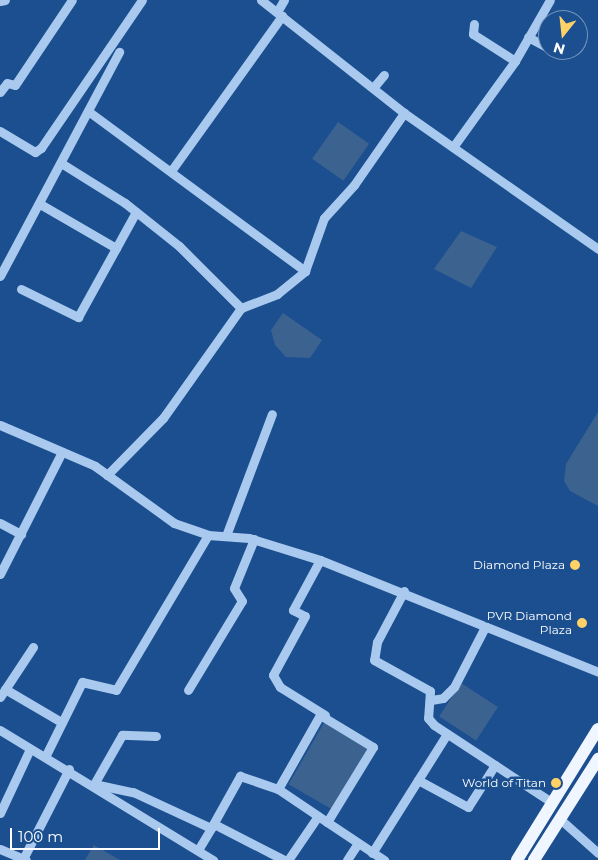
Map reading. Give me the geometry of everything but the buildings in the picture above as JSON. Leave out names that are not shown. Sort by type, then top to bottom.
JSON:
[{"type":"main road","points":[[517,860],[551,802],[598,729]]},
{"type":"main road","points":[[534,860],[598,760]]},
{"type":"street","points":[[0,1],[6,0]]},
{"type":"street","points":[[0,92],[7,83],[15,85],[72,0]]},
{"type":"street","points":[[0,131],[35,152],[41,148],[142,0]]},
{"type":"street","points":[[261,0],[404,113],[598,250]]},
{"type":"street","points":[[171,171],[280,14],[284,0]]},
{"type":"street","points":[[453,147],[515,61],[550,0]]},
{"type":"street","points":[[474,24],[473,34],[515,61]]},
{"type":"street","points":[[528,38],[538,43]]},
{"type":"street","points":[[0,276],[40,204],[119,52]]},
{"type":"street","points":[[373,88],[384,75]]},
{"type":"street","points":[[88,112],[305,271]]},
{"type":"street","points":[[107,475],[163,418],[241,308],[277,294],[305,271],[324,218],[354,185],[404,113]]},
{"type":"street","points":[[60,163],[136,212],[241,308]]},
{"type":"street","points":[[40,204],[116,248]]},
{"type":"street","points":[[21,289],[78,317],[136,212]]},
{"type":"street","points":[[227,533],[272,414]]},
{"type":"street","points":[[0,426],[62,452],[107,475],[158,516],[208,535],[227,533],[254,539],[320,560],[404,591],[484,627],[598,672]]},
{"type":"street","points":[[0,574],[62,452]]},
{"type":"street","points":[[0,523],[21,534]]},
{"type":"street","points":[[45,757],[82,682],[116,690],[208,535]]},
{"type":"street","points":[[188,690],[242,601],[234,588],[254,539]]},
{"type":"street","points":[[320,560],[293,610],[305,616],[273,675],[280,687],[325,715],[373,749],[327,822]]},
{"type":"street","points":[[404,591],[372,654],[374,660],[430,692],[431,700],[428,718],[447,734],[551,802]]},
{"type":"street","points":[[431,700],[443,698],[454,687],[484,627]]},
{"type":"street","points":[[33,647],[3,693],[61,722]]},
{"type":"street","points":[[278,789],[314,722],[325,715]]},
{"type":"street","points":[[0,730],[30,749],[94,784],[213,860]]},
{"type":"street","points":[[372,853],[447,734]]},
{"type":"street","points":[[94,784],[122,735],[156,736]]},
{"type":"street","points":[[0,813],[30,749]]},
{"type":"street","points":[[418,780],[468,807],[495,765]]},
{"type":"street","points":[[0,849],[24,859],[69,769]]},
{"type":"street","points":[[198,850],[240,776],[278,789],[384,860]]},
{"type":"street","points":[[94,784],[133,792],[284,860]]},
{"type":"street","points":[[288,860],[318,816]]},
{"type":"street","points":[[560,819],[598,853]]},
{"type":"street","points":[[347,860],[358,843]]},
{"type":"water","points":[[338,122],[369,144],[343,181],[312,159]]},
{"type":"water","points":[[461,231],[497,247],[471,288],[434,269]]},
{"type":"water","points":[[283,313],[322,340],[310,358],[286,357],[275,345],[271,330]]},
{"type":"water","points":[[598,412],[598,506],[570,491],[564,481],[566,464]]},
{"type":"water","points":[[461,683],[498,707],[476,741],[439,717]]},
{"type":"water","points":[[325,721],[371,748],[334,811],[288,784]]},
{"type":"water","points":[[94,845],[120,860],[85,860]]},
{"type":"place","name":"Diamond Plaza","points":[[575,565]]},
{"type":"place","name":"PVR Diamond Plaza","points":[[582,623]]},
{"type":"place","name":"World of Titan","points":[[556,783]]}]
